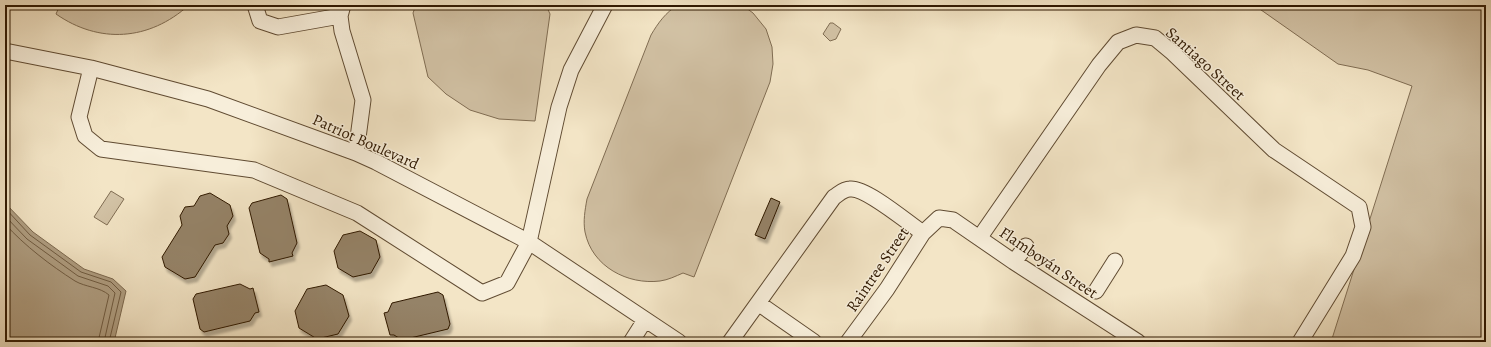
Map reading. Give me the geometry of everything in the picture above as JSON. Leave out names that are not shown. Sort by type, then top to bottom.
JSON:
[{"type":"street","points":[[255,5],[260,21],[278,27],[341,11],[342,31],[363,100],[356,153]]},
{"type":"street","points":[[91,68],[79,117],[85,136],[101,149],[260,172],[357,212],[482,293],[507,283],[529,242],[559,107],[570,70],[600,9]]},
{"type":"street","name":"Santiago Street","points":[[980,237],[1099,65],[1118,42],[1136,35],[1155,38],[1173,53],[1274,150],[1359,207],[1363,227],[1353,256],[1300,342]]},
{"type":"street","name":"Patriot Boulevard","points":[[5,51],[91,68],[208,98],[356,153],[529,242],[679,342]]},
{"type":"street","points":[[730,342],[834,197],[842,191],[850,189],[859,190],[873,197],[923,233]]},
{"type":"street","name":"Flamboyán Street","points":[[939,218],[953,220],[980,237],[1014,262],[1138,342]]},
{"type":"street","name":"Raintree Street","points":[[848,342],[887,289],[923,233],[939,218]]},
{"type":"street","points":[[1014,262],[1026,246]]},
{"type":"street","points":[[1096,290],[1115,261]]},
{"type":"street","points":[[758,303],[814,342]]},
{"type":"street","points":[[631,342],[645,320]]},
{"type":"shaded area","points":[[60,5],[189,5],[174,17],[141,32],[106,34],[72,24],[56,14]]},
{"type":"shaded area","points":[[416,5],[546,5],[550,14],[535,121],[499,119],[470,110],[446,94],[428,77],[413,13]]},
{"type":"shaded area","points":[[678,5],[742,5],[753,13],[766,29],[772,47],[773,64],[770,82],[694,277],[683,273],[660,281],[636,280],[613,271],[603,264],[595,255],[589,244],[584,228],[587,199],[651,35],[663,18]]},
{"type":"shaded area","points":[[1254,5],[1486,5],[1486,342],[1331,342],[1412,86],[1368,70],[1338,64]]},
{"type":"shaded area","points":[[830,23],[833,23],[841,29],[836,39],[830,41],[823,34]]},
{"type":"shaded area","points":[[111,191],[124,199],[107,225],[94,217]]},
{"type":"water","points":[[5,203],[33,232],[84,269],[113,279],[126,291],[113,342],[5,342]]},
{"type":"building","points":[[210,193],[230,205],[233,216],[227,226],[229,234],[223,243],[215,245],[195,277],[185,279],[165,267],[162,257],[182,225],[180,216],[185,207],[194,206],[200,196]]},
{"type":"building","points":[[281,195],[287,199],[297,243],[292,253],[293,256],[269,262],[269,259],[260,253],[249,208],[252,203]]},
{"type":"building","points":[[771,198],[780,202],[765,239],[755,235]]},
{"type":"building","points":[[360,231],[376,240],[380,257],[371,273],[353,277],[338,268],[334,251],[343,235]]},
{"type":"building","points":[[240,284],[250,289],[253,288],[259,312],[255,313],[250,321],[204,332],[200,329],[193,299],[196,294]]},
{"type":"building","points":[[326,285],[343,295],[349,316],[338,334],[317,339],[299,328],[295,311],[307,289]]},
{"type":"building","points":[[438,292],[443,295],[450,324],[448,329],[402,340],[394,335],[390,335],[384,313],[388,312],[392,303]]}]
